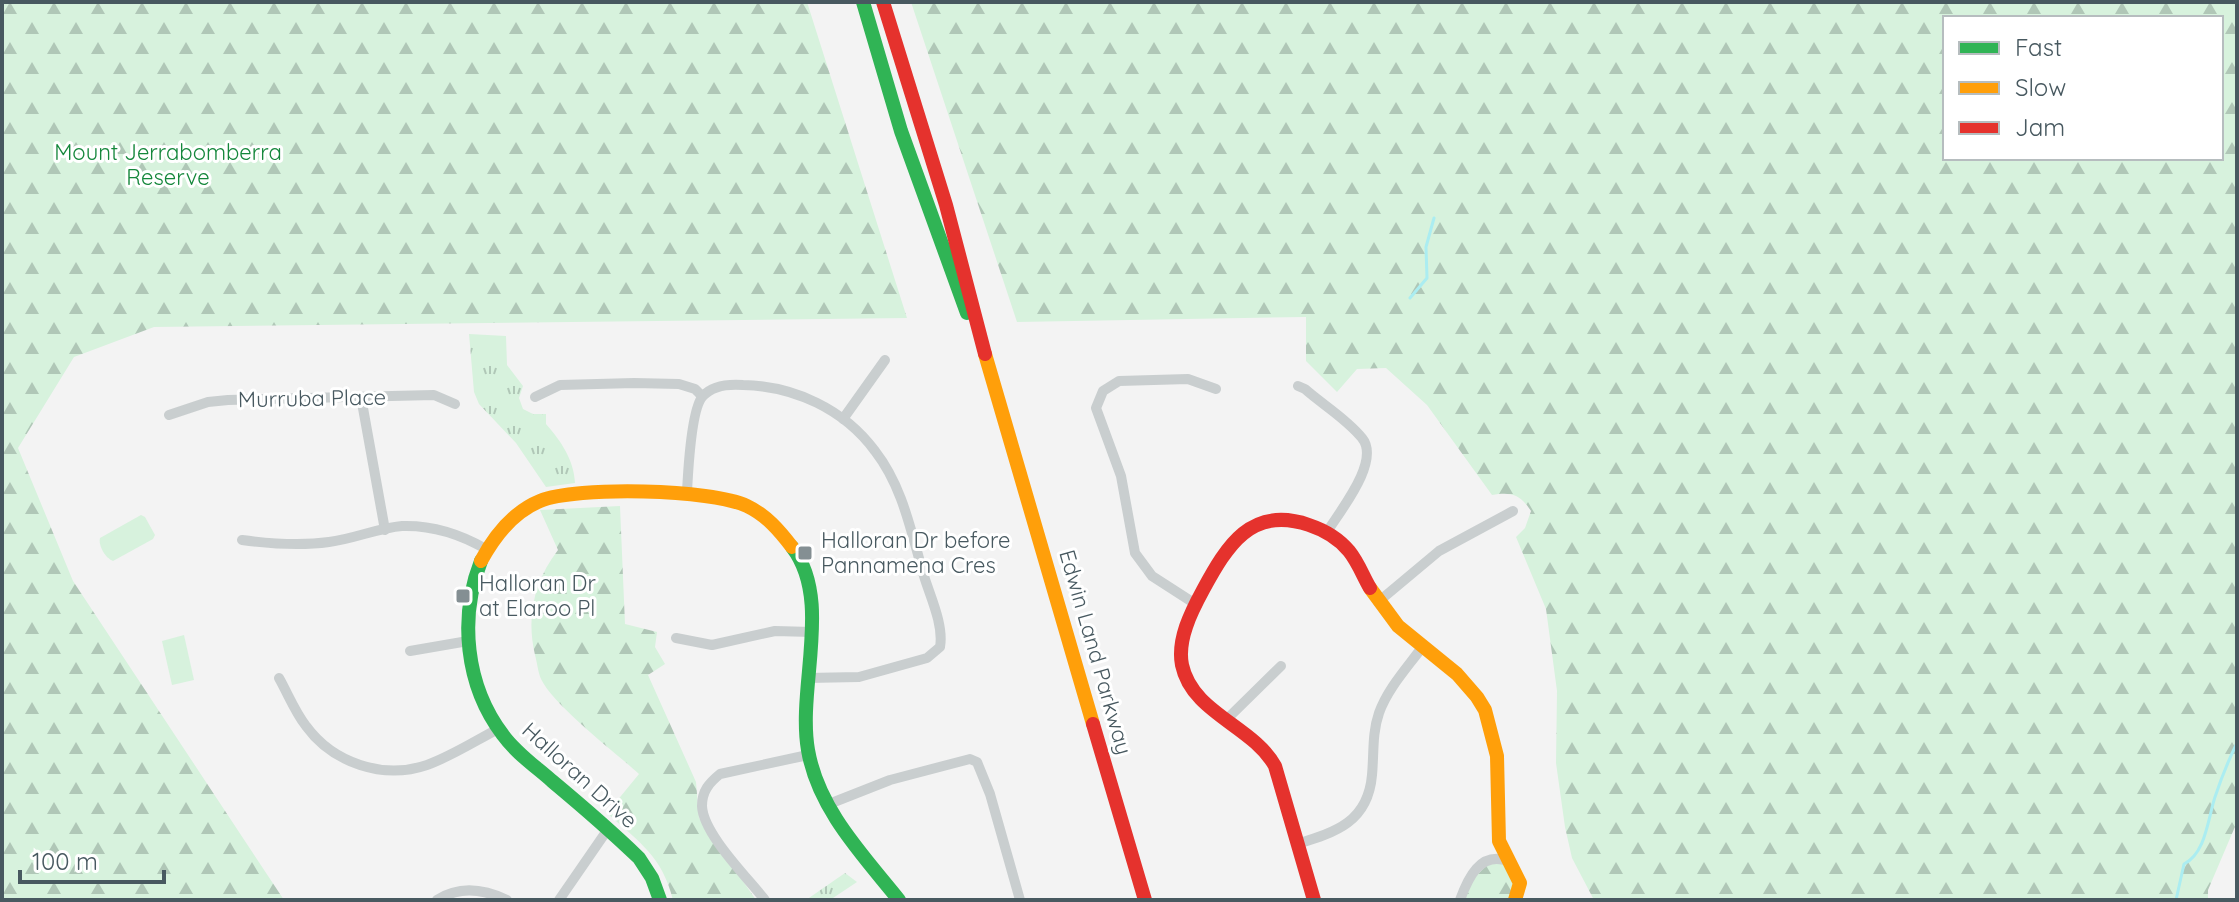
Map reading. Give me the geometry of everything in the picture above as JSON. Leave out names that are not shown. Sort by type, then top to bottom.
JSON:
[{"type":"street","name":"Edwin Land Parkway","points":[[863,2],[901,131],[1003,417]]},
{"type":"street","name":"Edwin Land Parkway","points":[[883,2],[942,190],[1003,417],[1145,900]]},
{"type":"street","points":[[843,419],[885,360]]},
{"type":"street","points":[[1197,605],[1152,576],[1135,553],[1118,466],[1096,408],[1103,391],[1119,381],[1188,379],[1216,389]]},
{"type":"street","points":[[535,397],[560,385],[634,383],[679,384],[695,389],[702,396]]},
{"type":"street","points":[[1298,386],[1362,438],[1367,450],[1366,467],[1327,532]]},
{"type":"street","points":[[687,492],[698,402],[717,387],[772,388],[819,403],[843,419],[874,448],[897,487],[939,626],[941,643],[927,658],[859,677],[807,678]]},
{"type":"street","name":"Murruba Place","points":[[169,415],[220,400],[434,395],[455,404]]},
{"type":"street","points":[[361,397],[385,530]]},
{"type":"street","name":"Halloran Drive","points":[[660,900],[652,878],[639,858],[524,757],[498,729],[482,694],[468,641],[471,597],[486,549],[506,523],[541,500],[555,496],[687,492],[726,497],[746,504],[786,537],[811,588],[812,632],[803,718],[815,779],[846,832],[899,900]]},
{"type":"street","points":[[1378,602],[1439,551],[1513,511]]},
{"type":"street","points":[[1314,900],[1271,758],[1212,708],[1193,688],[1182,665],[1181,649],[1210,577],[1229,548],[1254,525],[1270,520],[1292,522],[1327,532],[1350,552],[1378,602],[1397,624],[1463,679],[1485,710],[1495,750],[1499,843],[1520,878],[1520,891],[1515,900]]},
{"type":"street","points":[[242,540],[306,544],[339,541],[402,526],[435,528],[461,536],[486,549]]},
{"type":"street","points":[[676,638],[712,645],[775,631],[812,632]]},
{"type":"street","points":[[410,651],[468,641]]},
{"type":"street","points":[[1297,844],[1334,832],[1350,823],[1359,812],[1369,794],[1378,716],[1385,697],[1423,646]]},
{"type":"street","points":[[1227,719],[1281,666]]},
{"type":"street","points":[[279,678],[301,719],[317,739],[341,758],[369,767],[396,770],[420,767],[498,729]]},
{"type":"street","points":[[765,900],[713,833],[703,812],[703,796],[710,782],[720,774],[808,755]]},
{"type":"street","points":[[829,804],[903,776],[970,759],[977,762],[990,794],[1020,900]]},
{"type":"street","points":[[1460,900],[1471,875],[1490,852],[1498,827]]},
{"type":"street","points":[[559,900],[608,829]]},
{"type":"street","points":[[1482,862],[1496,858],[1508,861]]},
{"type":"street","points":[[437,900],[464,890],[488,891],[507,900]]},
{"type":"green space","name":"Mount Jerrabomberra Reserve","points":[[2,2],[807,2],[907,318],[154,327],[74,357],[18,448],[73,581],[284,900],[2,900]]},
{"type":"green space","points":[[911,2],[2237,2],[2237,822],[2208,890],[2208,900],[1594,900],[1572,858],[1565,827],[1556,763],[1557,691],[1546,609],[1516,537],[1525,528],[1531,511],[1523,501],[1510,494],[1492,495],[1427,405],[1386,368],[1357,369],[1337,392],[1306,361],[1306,317],[1017,322]]},
{"type":"green space","points":[[469,334],[506,336],[507,365],[523,386],[519,398],[523,409],[533,414],[546,414],[546,424],[562,444],[575,483],[546,487],[516,443],[479,404],[474,392]]},
{"type":"green space","points":[[620,506],[625,624],[657,632],[655,647],[665,664],[648,675],[696,782],[699,818],[756,900],[673,900],[656,861],[607,813],[639,774],[571,715],[548,690],[540,676],[532,641],[532,613],[543,574],[558,550],[540,510]]},
{"type":"green space","points":[[141,515],[155,535],[153,539],[113,561],[101,548],[100,538]]},
{"type":"green space","points":[[184,635],[194,680],[172,685],[162,641]]},
{"type":"green space","points":[[1488,864],[1503,864],[1515,874],[1511,900],[1463,900],[1473,879]]},
{"type":"green space","points":[[845,873],[857,882],[830,900],[806,900]]},
{"type":"waterway","points":[[1410,298],[1427,278],[1426,247],[1434,218]]},
{"type":"waterway","points":[[2176,900],[2184,864],[2202,844],[2217,790],[2237,743]]},
{"type":"traffic: fast","points":[[863,2],[901,131],[967,313]]},
{"type":"traffic: fast","points":[[792,547],[804,568],[810,592],[812,618],[806,725],[813,772],[844,830],[899,900]]},
{"type":"traffic: fast","points":[[481,561],[474,583],[468,627],[474,673],[490,715],[520,754],[639,858],[652,878],[660,900]]},
{"type":"traffic: slow","points":[[985,354],[1093,724]]},
{"type":"traffic: slow","points":[[481,561],[492,542],[521,511],[540,501],[583,493],[676,493],[730,500],[760,514],[792,547]]},
{"type":"traffic: slow","points":[[1370,588],[1398,626],[1457,674],[1485,710],[1497,756],[1499,841],[1520,883],[1515,900]]},
{"type":"traffic: jam","points":[[883,2],[946,205],[985,354]]},
{"type":"traffic: jam","points":[[1314,900],[1275,766],[1253,740],[1210,708],[1198,695],[1182,665],[1181,646],[1194,607],[1212,574],[1232,545],[1256,525],[1289,520],[1331,535],[1352,555],[1370,588]]},
{"type":"traffic: jam","points":[[1093,724],[1145,900]]},
{"type":"place","name":"Halloran Dr before Pannamena Cres","points":[[805,553]]},
{"type":"place","name":"Halloran Dr at Elaroo Pl","points":[[463,596]]}]
